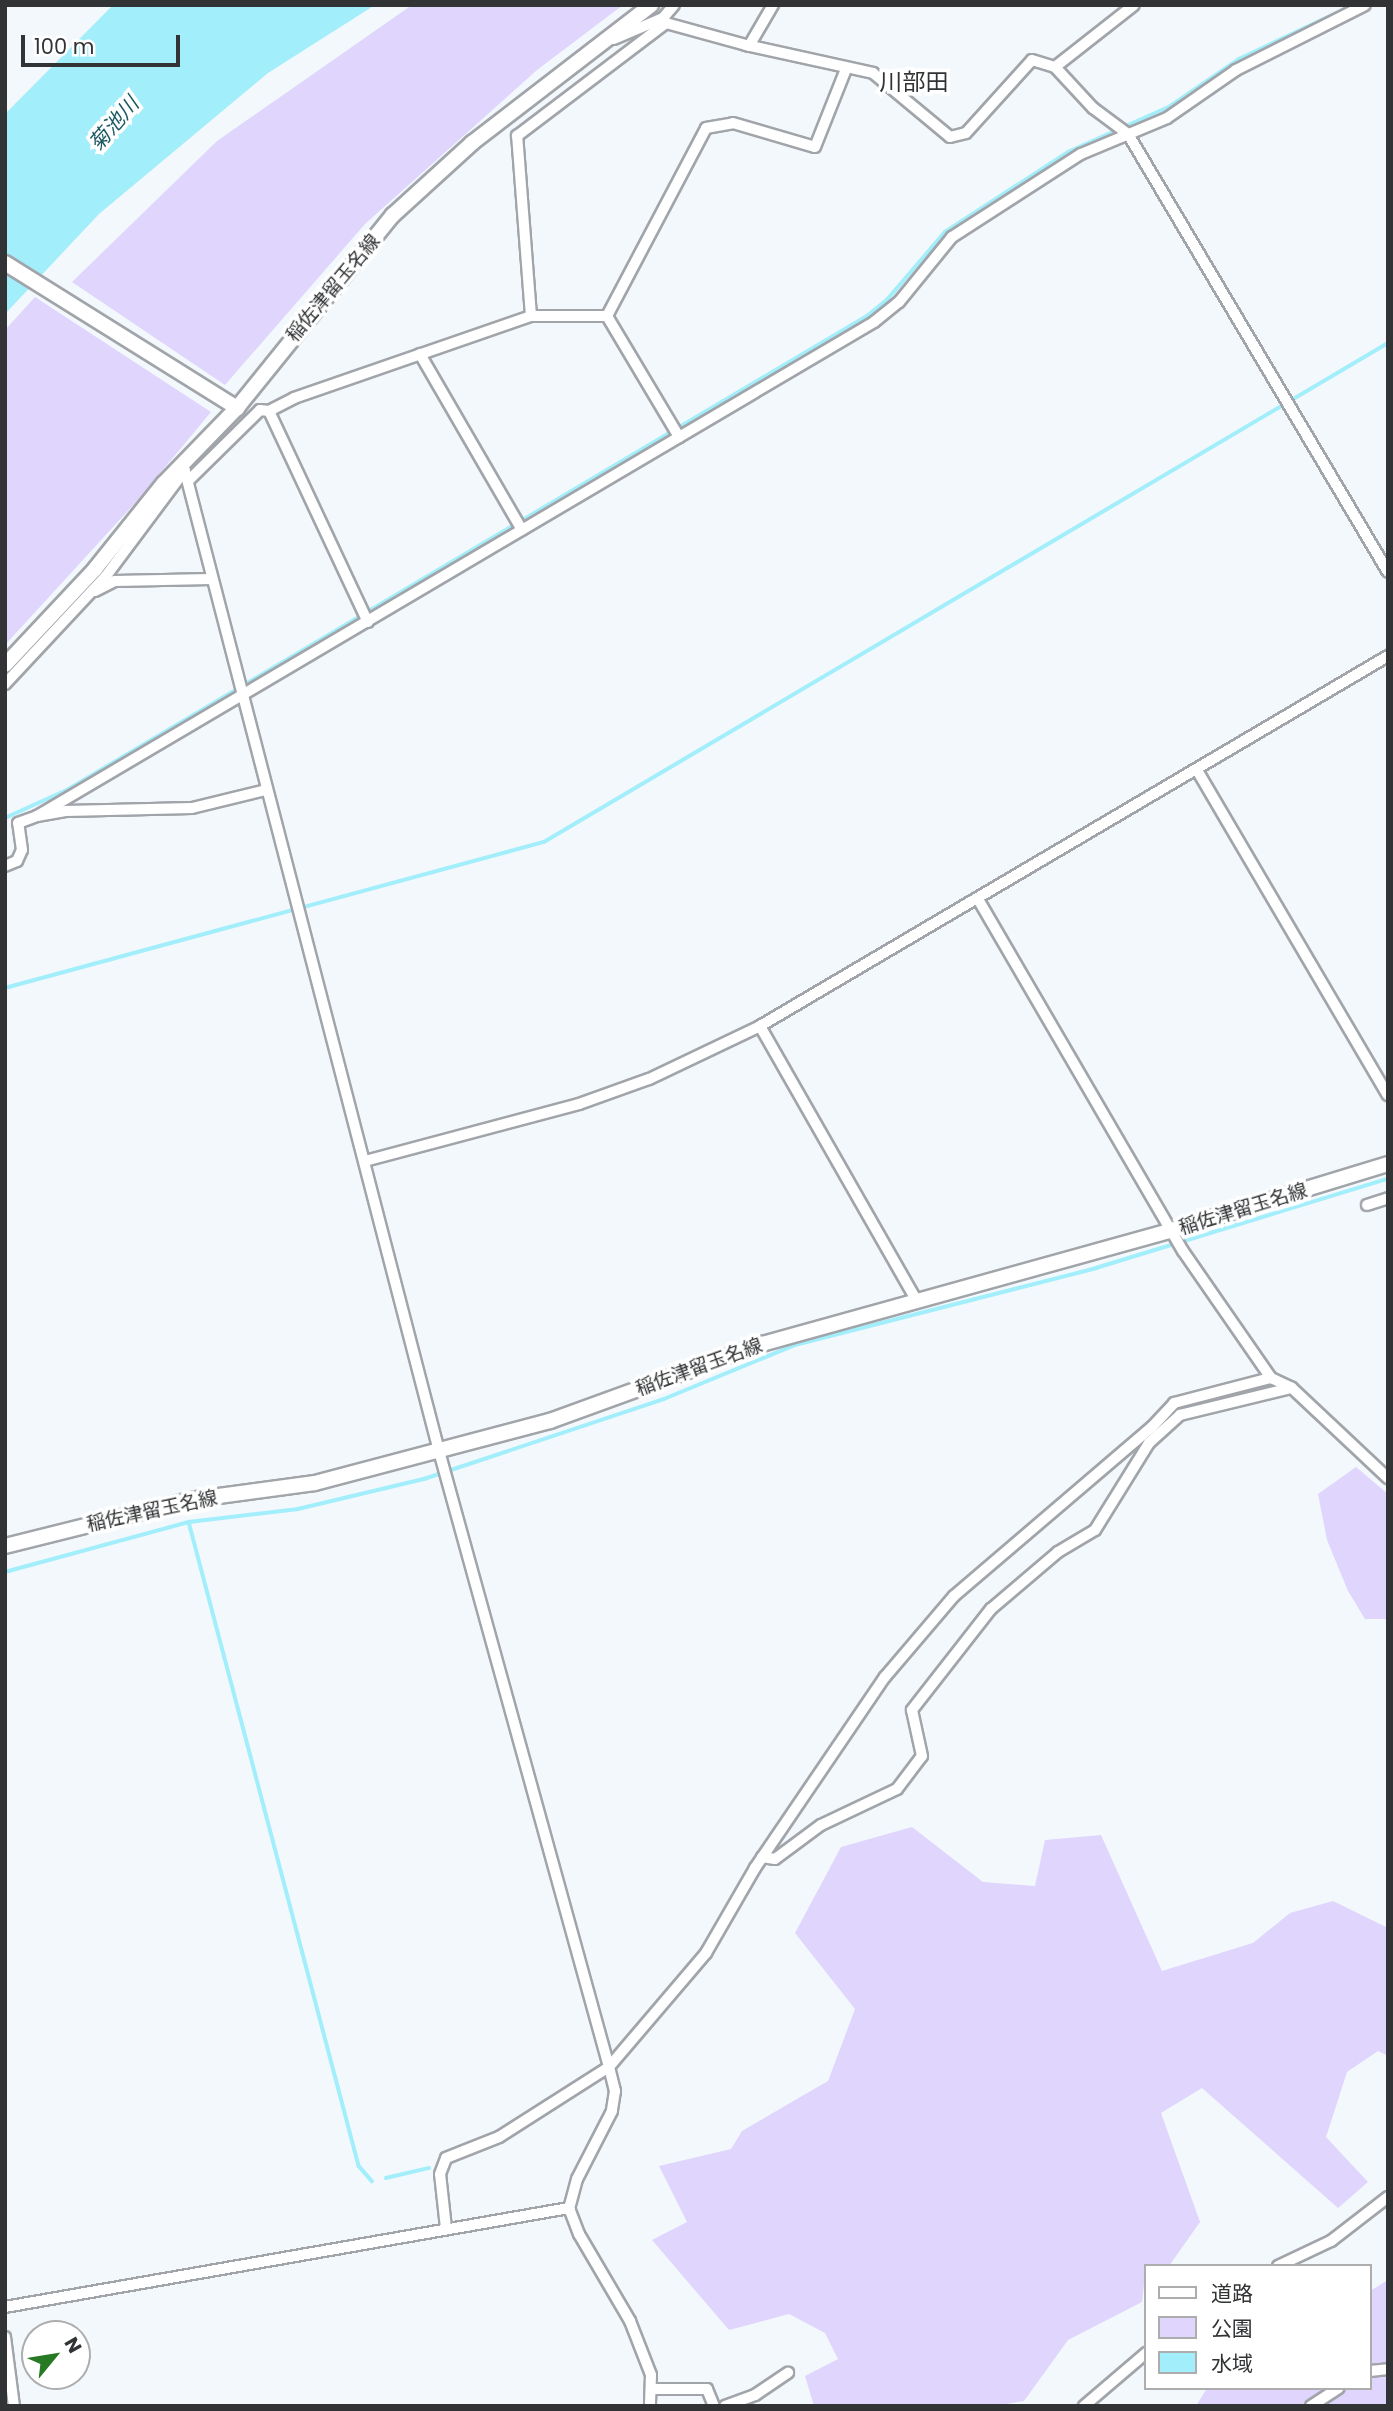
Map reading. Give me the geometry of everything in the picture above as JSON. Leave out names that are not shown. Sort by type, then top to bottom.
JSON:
[{"type":"main road","name":"稲佐津留玉名線","points":[[5,665],[237,408],[394,215],[472,143],[651,5]]},
{"type":"main road","points":[[5,263],[237,408]]},
{"type":"main road","name":"稲佐津留玉名線","points":[[5,1546],[130,1512],[443,1464],[550,1421],[762,1344],[916,1300],[1174,1234],[1388,1164]]},
{"type":"street","points":[[531,316],[517,136],[665,20],[674,5]]},
{"type":"street","points":[[749,46],[773,5]]},
{"type":"street","points":[[1055,67],[1133,5]]},
{"type":"street","points":[[5,866],[17,861],[22,850],[18,823],[37,816],[874,322],[898,302],[952,237],[1081,154],[1167,118],[1236,70],[1365,5]]},
{"type":"street","points":[[599,45],[665,20],[749,46],[873,74],[950,137],[966,133],[1032,60],[1055,67],[1093,108],[1114,120],[1128,134],[1388,572]]},
{"type":"street","points":[[607,316],[706,128],[733,123],[815,147],[846,69]]},
{"type":"street","points":[[188,481],[260,410],[269,411],[293,398],[531,316],[607,316]]},
{"type":"street","points":[[607,316],[678,437]]},
{"type":"street","points":[[420,354],[522,529]]},
{"type":"street","points":[[269,411],[368,621]]},
{"type":"street","points":[[184,467],[237,680],[443,1464],[615,2091],[612,2111],[577,2179],[569,2208],[579,2234],[630,2321],[651,2375],[650,2406]]},
{"type":"street","points":[[5,684],[91,593],[184,467]]},
{"type":"street","points":[[91,593],[115,581],[211,579]]},
{"type":"street","points":[[365,1161],[579,1104],[649,1079],[760,1026],[1388,656]]},
{"type":"street","points":[[1197,770],[1388,1095]]},
{"type":"street","points":[[37,816],[66,811],[192,808],[266,790]]},
{"type":"street","points":[[978,899],[1183,1251],[1271,1378],[1291,1388],[1388,1478]]},
{"type":"street","points":[[760,1026],[916,1300]]},
{"type":"street","points":[[1367,1205],[1388,1198]]},
{"type":"street","points":[[446,2228],[440,2174],[446,2158],[499,2137],[609,2067],[706,1953],[762,1857],[885,1677],[954,1596],[1174,1403],[1271,1378]]},
{"type":"street","points":[[762,1857],[775,1859],[821,1825],[897,1789],[922,1756],[912,1710],[952,1655],[990,1609],[1058,1552],[1095,1530],[1114,1494],[1159,1434],[1180,1416],[1291,1388]]},
{"type":"street","points":[[1282,2264],[1331,2241],[1388,2197]]},
{"type":"street","points":[[5,2307],[569,2208]]},
{"type":"street","points":[[5,2337],[14,2406]]},
{"type":"street","points":[[1084,2406],[1144,2355]]},
{"type":"street","points":[[725,2406],[755,2395],[788,2373]]},
{"type":"street","points":[[651,2389],[706,2389],[714,2406]]},
{"type":"street","points":[[1311,2406],[1336,2390]]},
{"type":"green space","points":[[412,5],[623,5],[537,70],[365,224],[225,385],[72,282],[217,141]]},
{"type":"green space","points":[[35,297],[211,412],[136,502],[5,645],[5,330]]},
{"type":"green space","points":[[1356,1467],[1388,1494],[1388,1619],[1365,1619],[1348,1591],[1327,1540],[1318,1494]]},
{"type":"green space","points":[[912,1827],[983,1882],[1035,1886],[1045,1840],[1101,1835],[1162,1971],[1253,1943],[1290,1913],[1333,1901],[1388,1928],[1388,2056],[1378,2051],[1347,2072],[1326,2137],[1368,2182],[1338,2208],[1202,2088],[1161,2113],[1200,2222],[1170,2264],[1144,2264],[1142,2302],[1068,2340],[1024,2401],[994,2406],[814,2406],[805,2376],[838,2359],[825,2333],[789,2314],[729,2330],[652,2240],[687,2222],[659,2166],[731,2149],[742,2131],[828,2081],[855,2009],[795,1933],[841,1847]]},
{"type":"green space","points":[[1388,2280],[1388,2406],[1196,2406],[1206,2390],[1372,2390],[1372,2290]]},
{"type":"water","name":"菊池川","points":[[113,5],[375,5],[268,73],[99,214],[5,314],[5,114]]},
{"type":"waterway","points":[[5,818],[67,790],[867,316],[887,300],[945,232],[1068,152],[1169,107],[1239,59],[1354,5]]},
{"type":"waterway","points":[[5,988],[544,842],[1388,343]]},
{"type":"waterway","points":[[5,1572],[189,1522],[298,1509],[424,1479],[664,1399],[795,1345],[1096,1268],[1388,1179]]},
{"type":"waterway","points":[[189,1522],[359,2166],[372,2181]]},
{"type":"waterway","points":[[386,2178],[429,2168]]},
{"type":"district","name":"川部田","points":[[914,82]]}]
